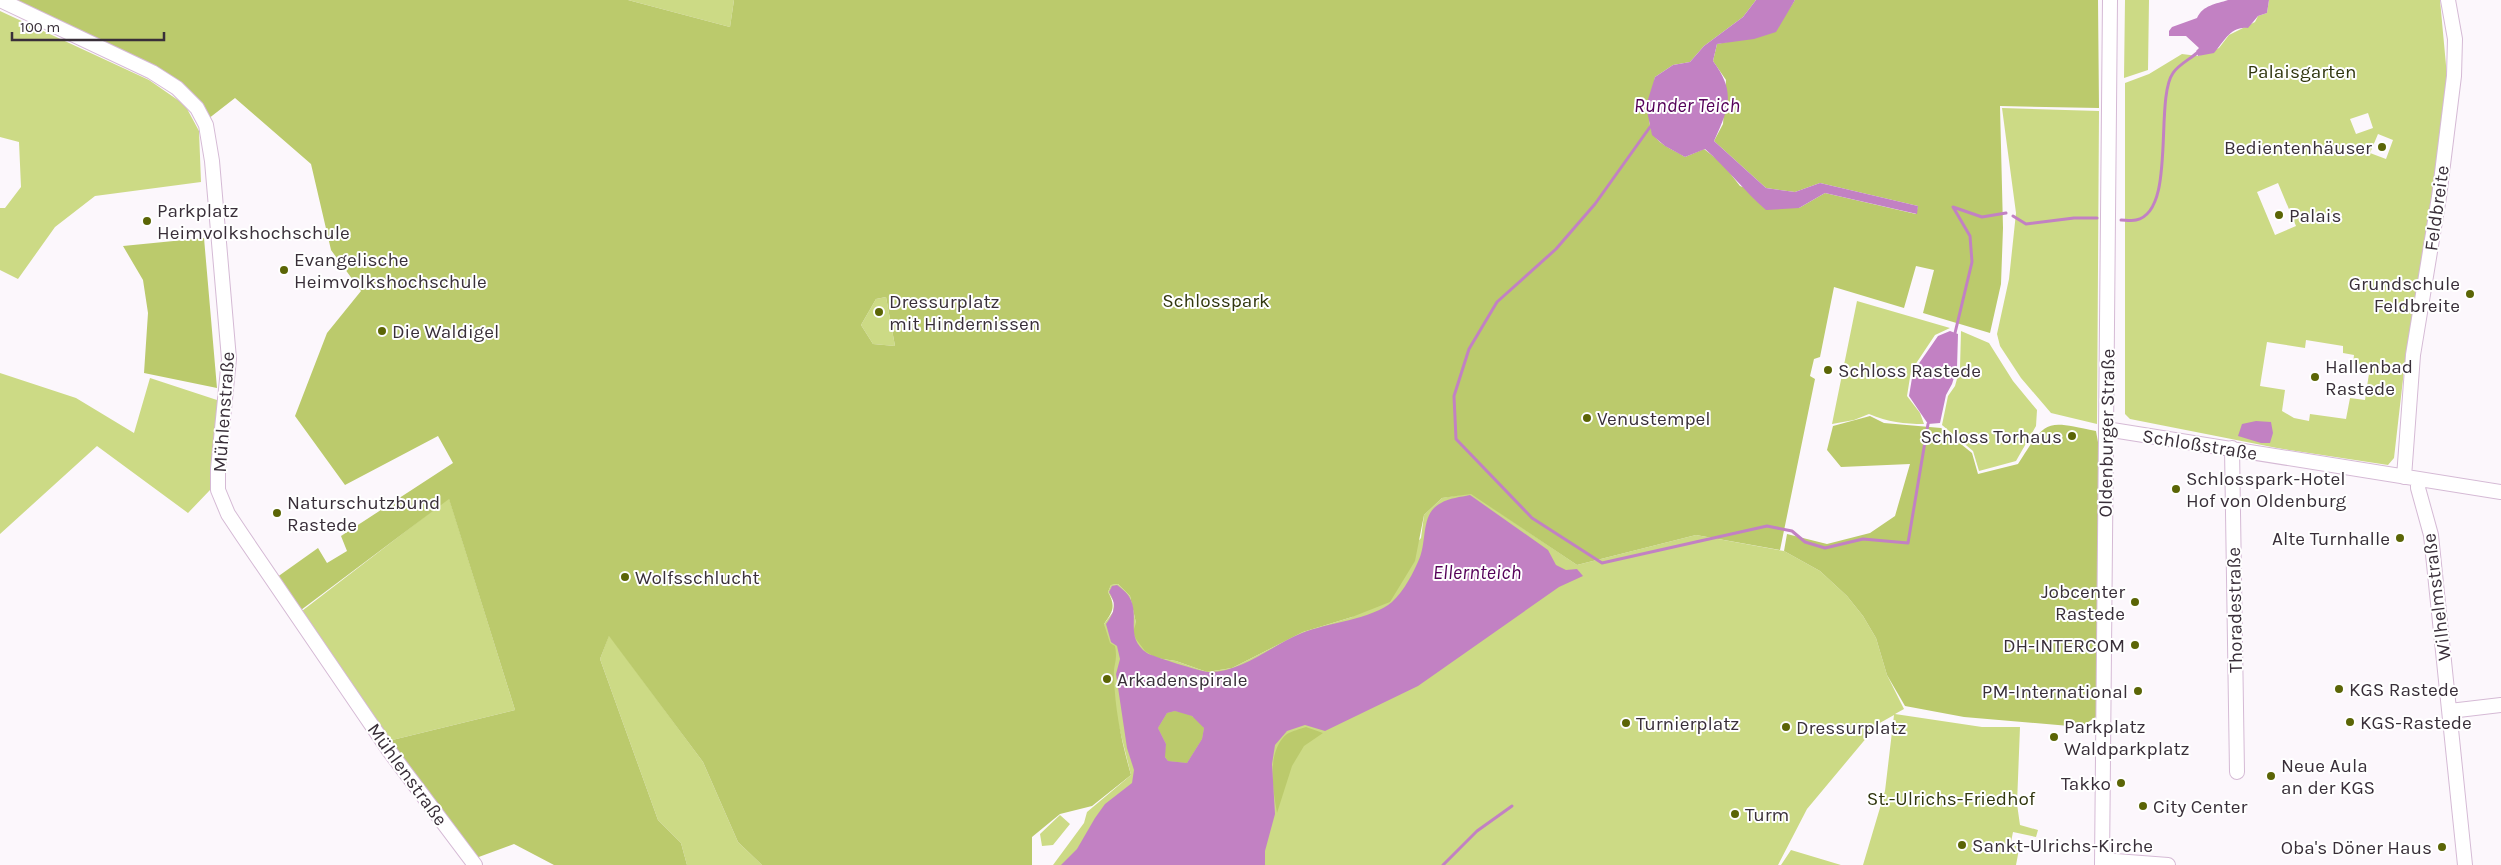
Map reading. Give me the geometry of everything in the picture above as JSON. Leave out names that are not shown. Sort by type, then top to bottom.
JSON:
[{"type":"street","name":"Mühlenstraße","points":[[0,0],[152,72],[177,88],[197,108],[206,125],[212,161],[229,359],[218,490],[228,514],[390,752],[475,865]]},
{"type":"street","name":"Oldenburger Straße","points":[[2102,862],[2110,0]]},
{"type":"street","name":"Feldbreite","points":[[2404,477],[2413,355],[2438,197],[2454,76],[2456,39],[2448,0]]},
{"type":"street","name":"Schloßstraße","points":[[2106,430],[2232,448],[2501,492]]},
{"type":"street","name":"Thoradestraße","points":[[2232,448],[2236,772]]},
{"type":"street","name":"Wilhelmstraße","points":[[2418,479],[2418,488],[2431,535],[2465,865]]},
{"type":"street","points":[[2450,711],[2501,705]]},
{"type":"street","points":[[2102,862],[2168,865]]},
{"type":"green space","name":"Schlosspark","points":[[11,0],[628,0],[730,27],[734,0],[1756,0],[1743,17],[1704,46],[1690,62],[1673,65],[1655,77],[1649,114],[1652,131],[1657,139],[1685,157],[1704,149],[1722,163],[1740,186],[1799,208],[1825,193],[1916,214],[1918,206],[1820,183],[1795,192],[1766,188],[1714,141],[1723,124],[1726,80],[1713,61],[1717,44],[1727,42],[1787,12],[1795,0],[2098,0],[2099,108],[2000,106],[2003,228],[2001,284],[1990,333],[1923,313],[1934,270],[1916,266],[1904,308],[1834,287],[1820,357],[1814,359],[1810,376],[1815,379],[1780,550],[1696,535],[1577,565],[1471,494],[1442,498],[1424,515],[1415,561],[1390,602],[1352,617],[1303,632],[1232,668],[1207,672],[1176,661],[1156,658],[1145,651],[1133,632],[1136,623],[1130,596],[1118,584],[1111,585],[1108,592],[1113,605],[1110,616],[1104,624],[1110,643],[1115,646],[1114,673],[1117,715],[1131,775],[1092,806],[1060,814],[1032,837],[1032,865],[762,865],[738,842],[703,762],[609,636],[600,659],[658,820],[681,843],[687,865],[554,865],[514,844],[476,858],[384,742],[515,710],[449,499],[297,613],[273,580],[318,548],[327,563],[347,551],[341,536],[453,463],[438,436],[345,485],[295,416],[327,333],[361,291],[331,250],[311,164],[235,98],[208,119],[199,104]],"holes":[[[886,297],[895,346],[873,344],[861,325],[876,299]]]},
{"type":"green space","points":[[628,0],[734,0],[730,27]]},
{"type":"green space","points":[[2125,0],[2149,0],[2148,70],[2124,78]]},
{"type":"green space","name":"Palaisgarten","points":[[2269,0],[2440,0],[2447,76],[2433,196],[2406,353],[2394,458],[2388,465],[2277,448],[2130,419],[2125,414],[2125,83],[2149,74],[2182,54],[2198,56],[2219,48],[2229,35],[2255,22],[2258,16],[2267,13]],"holes":[[[2368,113],[2373,128],[2356,134],[2350,119]],[[2378,134],[2393,140],[2386,159],[2370,153]],[[2278,183],[2296,226],[2275,235],[2257,192]],[[2306,340],[2343,346],[2343,353],[2354,355],[2353,364],[2370,367],[2365,400],[2350,398],[2346,419],[2310,414],[2309,421],[2294,418],[2282,411],[2285,390],[2260,386],[2267,342],[2305,348]]]},
{"type":"green space","points":[[0,11],[149,80],[185,105],[199,131],[201,182],[95,196],[55,227],[18,279],[0,270],[0,208],[5,208],[21,187],[19,142],[0,137]]},
{"type":"green space","points":[[2002,108],[2099,111],[2097,424],[2051,413],[2021,378],[2000,346],[1997,334],[2009,279],[2016,213]]},
{"type":"green space","points":[[204,238],[217,388],[144,373],[148,313],[143,280],[123,246]]},
{"type":"green space","name":"Dressurplatz mit Hindernissen","points":[[886,297],[895,346],[873,344],[861,325],[876,299]]},
{"type":"green space","points":[[1857,301],[1950,328],[1935,335],[1911,371],[1907,396],[1920,413],[1924,424],[1896,422],[1869,414],[1854,420],[1832,424]]},
{"type":"green space","points":[[1961,331],[1989,343],[2013,381],[2037,410],[2036,426],[2016,461],[1979,471],[1973,451],[1942,425],[1948,396],[1955,386],[1960,368]]},
{"type":"green space","points":[[0,373],[76,398],[134,433],[150,378],[220,401],[210,490],[188,513],[97,446],[0,534]]},
{"type":"green space","points":[[1870,416],[1884,423],[1941,428],[1972,453],[1978,474],[2018,464],[2035,438],[2048,427],[2066,425],[2096,431],[2099,448],[2097,716],[2081,727],[1964,717],[1905,706],[1887,675],[1876,638],[1863,616],[1847,596],[1820,571],[1784,551],[1787,534],[1827,544],[1870,533],[1895,516],[1910,464],[1841,467],[1827,450],[1833,426]]},
{"type":"green space","name":"St.-Ulrichs-Friedhof","points":[[1471,493],[1577,565],[1696,535],[1784,551],[1820,571],[1847,596],[1863,616],[1876,638],[1887,675],[1904,709],[1895,714],[1982,727],[2020,727],[2017,804],[2020,825],[2038,830],[2036,837],[2013,832],[2011,842],[2020,844],[2016,865],[1863,865],[1885,791],[1894,715],[1878,724],[1807,809],[1778,865],[1053,865],[1084,823],[1087,812],[1131,775],[1107,679],[1104,624],[1113,612],[1114,602],[1108,592],[1111,585],[1118,584],[1130,596],[1136,623],[1156,658],[1176,661],[1207,672],[1232,668],[1303,632],[1352,617],[1421,538],[1424,515],[1442,498]]},
{"type":"green space","points":[[449,498],[515,710],[384,742],[298,614]]},
{"type":"green space","points":[[609,635],[703,762],[738,842],[762,865],[687,865],[681,843],[658,820],[600,659]]},
{"type":"green space","points":[[1175,711],[1191,716],[1204,728],[1202,739],[1187,763],[1168,761],[1164,755],[1166,744],[1158,728],[1167,713]]},
{"type":"green space","points":[[1306,727],[1323,733],[1304,746],[1292,766],[1277,813],[1273,782],[1276,750],[1280,741],[1287,734]]},
{"type":"green space","points":[[1060,815],[1070,824],[1053,845],[1042,846],[1040,834]]},
{"type":"green space","points":[[1791,850],[1841,865],[1781,865]]},
{"type":"water","name":"Runder Teich","points":[[1756,0],[1795,0],[1776,32],[1754,39],[1717,44],[1713,61],[1725,82],[1728,100],[1714,141],[1766,188],[1795,192],[1820,183],[1918,206],[1917,214],[1825,193],[1799,208],[1766,210],[1705,149],[1685,157],[1665,146],[1652,135],[1646,106],[1655,77],[1673,65],[1690,62],[1704,46],[1743,17]]},
{"type":"water","points":[[2228,0],[2269,0],[2267,13],[2258,16],[2248,28],[2232,32],[2214,53],[2198,56],[2196,51],[2199,48],[2186,36],[2169,36],[2169,31],[2172,27],[2197,18],[2206,8]]},
{"type":"water","points":[[1950,331],[1958,334],[1957,368],[1946,395],[1940,423],[1928,424],[1909,396],[1913,372],[1938,336]]},
{"type":"water","points":[[2256,421],[2271,422],[2273,433],[2270,443],[2261,443],[2238,436],[2242,424]]},
{"type":"water","name":"Ellernteich","points":[[1470,495],[1548,550],[1556,565],[1566,570],[1577,569],[1583,576],[1559,587],[1418,686],[1325,731],[1305,725],[1287,731],[1275,745],[1272,764],[1275,814],[1265,851],[1265,865],[1061,865],[1077,849],[1105,804],[1132,783],[1134,770],[1127,748],[1116,674],[1120,659],[1117,646],[1111,642],[1106,624],[1114,608],[1109,592],[1112,586],[1117,585],[1128,595],[1134,610],[1136,640],[1147,653],[1177,664],[1208,672],[1233,668],[1312,629],[1362,617],[1384,608],[1405,587],[1418,563],[1427,519],[1430,513],[1444,501]],"holes":[[[1175,711],[1192,716],[1204,728],[1202,739],[1187,763],[1168,761],[1165,757],[1166,744],[1158,728],[1167,713]]]},
{"type":"waterway","points":[[2121,220],[2136,220],[2149,212],[2156,197],[2161,177],[2165,106],[2168,87],[2175,70],[2197,53]]},
{"type":"waterway","points":[[1650,127],[1595,204],[1556,249],[1497,302],[1469,349],[1454,396],[1456,439],[1532,518],[1602,563],[1767,526],[1792,531],[1805,542],[1825,548],[1863,539],[1908,543],[1928,424]]},
{"type":"waterway","points":[[1955,333],[1972,262],[1970,236],[1953,207],[1982,217],[2006,213]]},
{"type":"waterway","points":[[2013,216],[2026,224],[2074,218],[2097,218]]},
{"type":"waterway","points":[[1443,865],[1477,831],[1512,806]]},
{"type":"place","name":"Bedientenhäuser","points":[[2382,147]]},
{"type":"place","name":"Palais","points":[[2279,215]]},
{"type":"place","name":"Parkplatz Heimvolkshochschule","points":[[147,221]]},
{"type":"place","name":"Evangelische Heimvolkshochschule","points":[[284,270]]},
{"type":"place","name":"Grundschule Feldbreite","points":[[2470,294]]},
{"type":"place","name":"Dressurplatz mit Hindernissen","points":[[879,312]]},
{"type":"place","name":"Die Waldigel","points":[[382,331]]},
{"type":"place","name":"Schloss Rastede","points":[[1828,370]]},
{"type":"place","name":"Hallenbad Rastede","points":[[2315,377]]},
{"type":"place","name":"Venustempel","points":[[1587,418]]},
{"type":"place","name":"Schloss Torhaus","points":[[2072,436]]},
{"type":"place","name":"Schlosspark-Hotel Hof von Oldenburg","points":[[2176,489]]},
{"type":"place","name":"Naturschutzbund Rastede","points":[[277,513]]},
{"type":"place","name":"Alte Turnhalle","points":[[2400,538]]},
{"type":"place","name":"Wolfsschlucht","points":[[625,577]]},
{"type":"place","name":"Jobcenter Rastede","points":[[2135,602]]},
{"type":"place","name":"DH-INTERCOM","points":[[2135,645]]},
{"type":"place","name":"Arkadenspirale","points":[[1107,679]]},
{"type":"place","name":"KGS Rastede","points":[[2339,689]]},
{"type":"place","name":"PM-International","points":[[2138,691]]},
{"type":"place","name":"KGS-Rastede","points":[[2350,722]]},
{"type":"place","name":"Turnierplatz","points":[[1626,723]]},
{"type":"place","name":"Dressurplatz","points":[[1786,727]]},
{"type":"place","name":"Parkplatz Waldparkplatz","points":[[2054,737]]},
{"type":"place","name":"Neue Aula an der KGS","points":[[2271,776]]},
{"type":"place","name":"Takko","points":[[2121,783]]},
{"type":"place","name":"City Center","points":[[2143,806]]},
{"type":"place","name":"Turm","points":[[1735,814]]},
{"type":"place","name":"Sankt-Ulrichs-Kirche","points":[[1962,845]]},
{"type":"place","name":"Oba's Döner Haus","points":[[2442,847]]}]
